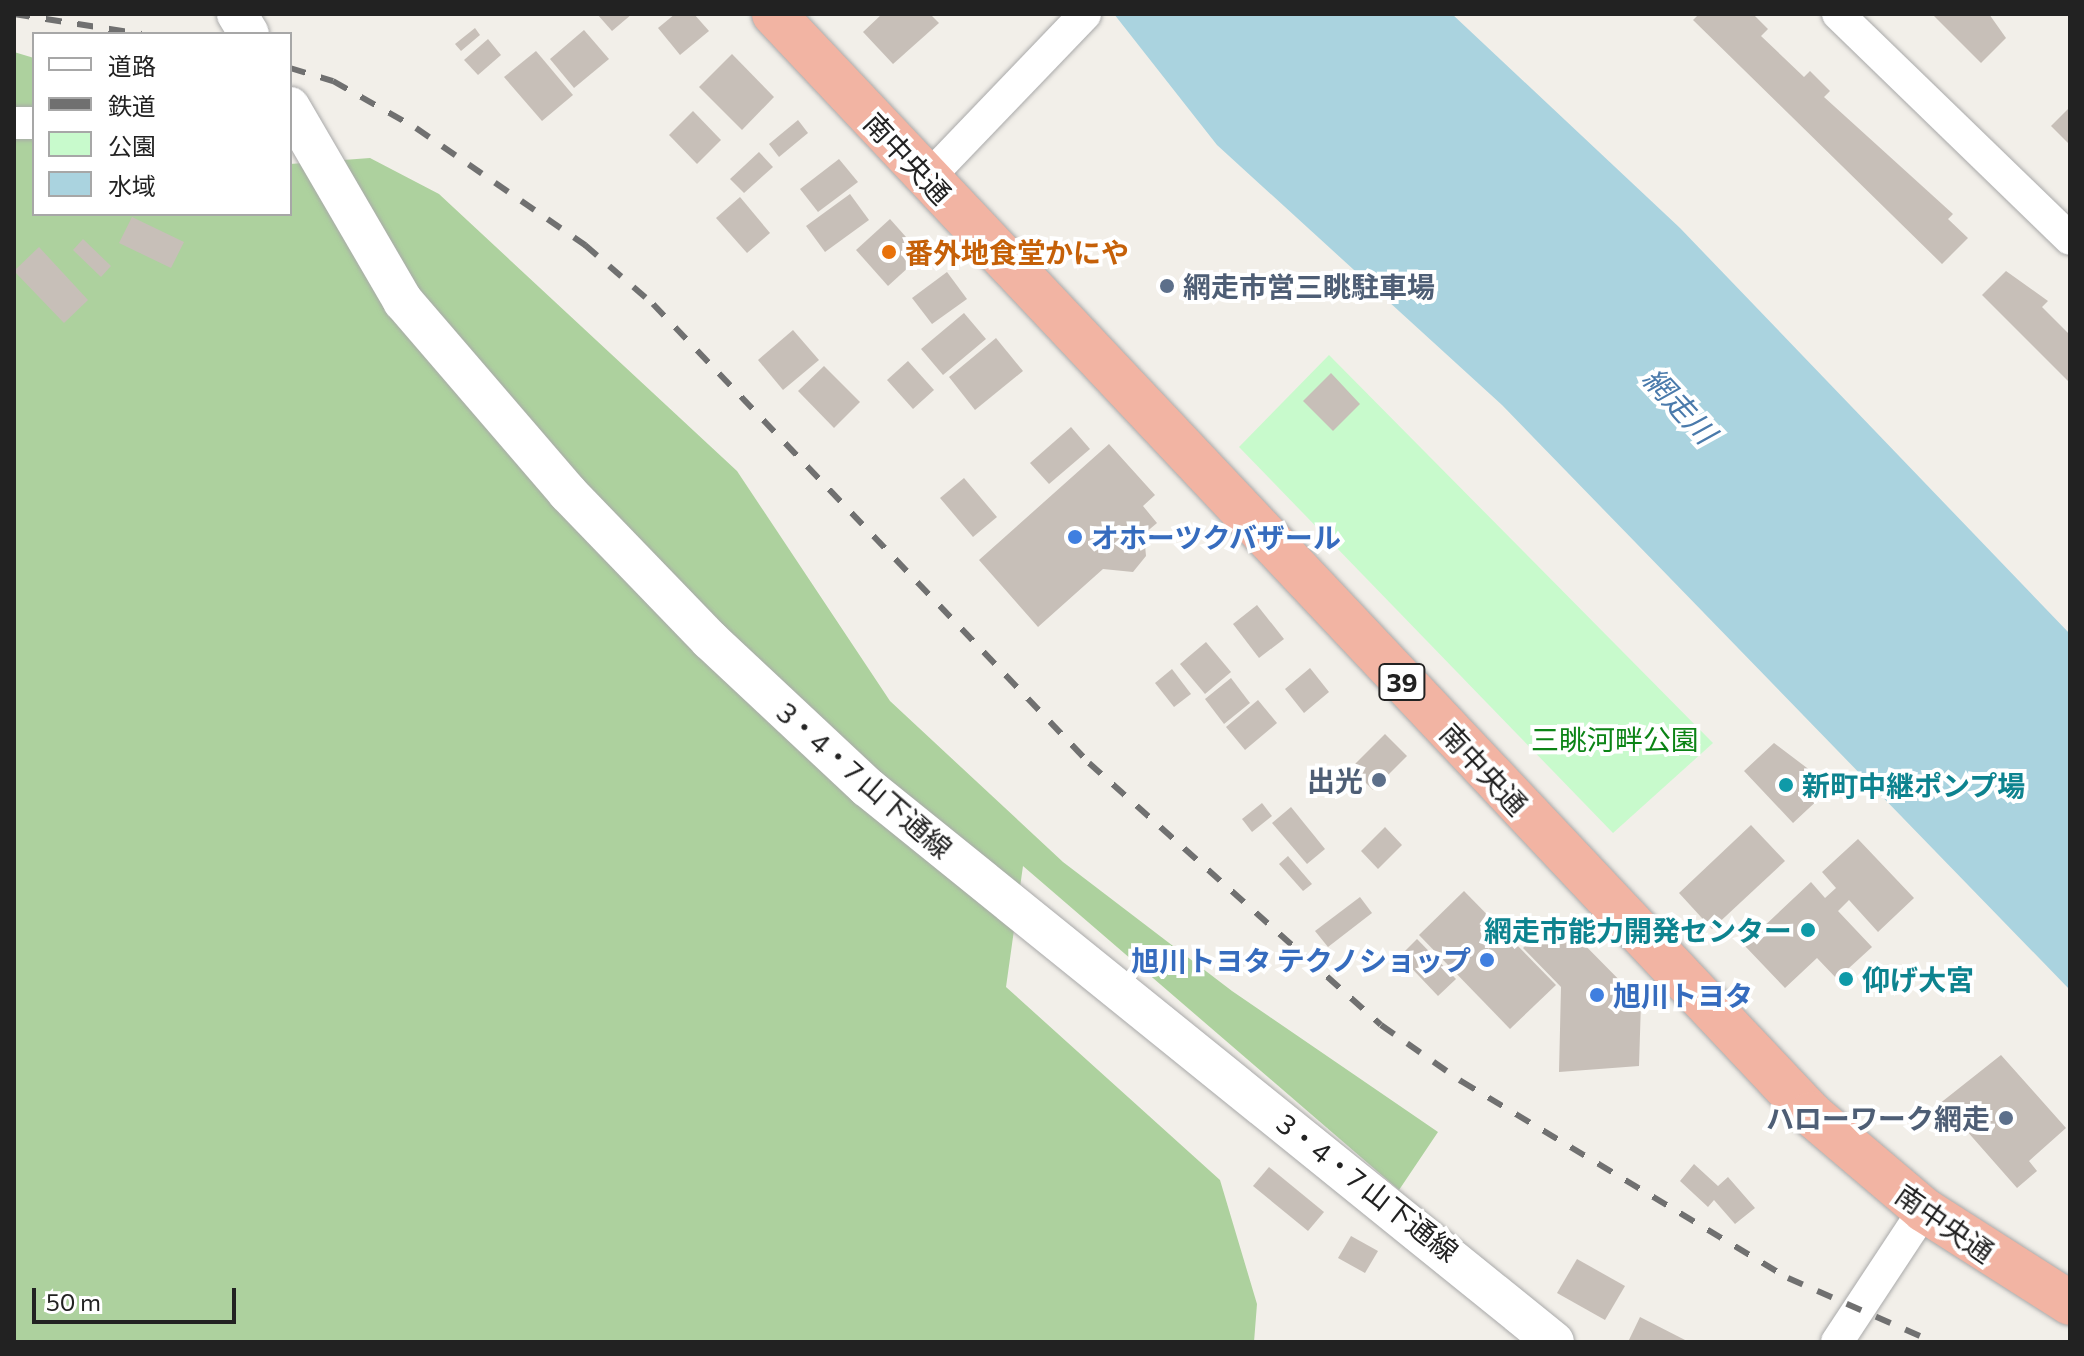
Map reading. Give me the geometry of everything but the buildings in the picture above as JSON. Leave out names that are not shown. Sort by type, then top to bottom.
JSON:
[{"type":"highway","name":"南中央通","points":[[774,14],[1687,986],[1811,1114],[1924,1210],[2070,1303]]},
{"type":"street","points":[[237,14],[248,32]]},
{"type":"street","points":[[1838,14],[2070,239]]},
{"type":"street","points":[[928,178],[1082,18]]},
{"type":"street","name":"3・4・7 山下通線","points":[[294,123],[403,301],[568,493],[710,640],[867,787],[1554,1342]]},
{"type":"street","points":[[1837,1342],[1924,1210]]},
{"type":"green space","points":[[14,52],[32,57],[32,216],[292,216],[292,164],[370,158],[439,194],[737,471],[890,701],[1063,862],[1232,991],[1438,1132],[1399,1190],[1023,866],[1006,987],[1220,1180],[1257,1304],[1254,1342],[14,1342]]},
{"type":"green space","name":"三眺河畔公園","points":[[1329,355],[1713,743],[1613,833],[1239,447]]},
{"type":"water","name":"網走川","points":[[1114,14],[1452,14],[1680,228],[2070,634],[2070,990],[1502,405],[1217,145]]},
{"type":"railway","points":[[14,14],[128,32]]},
{"type":"railway","points":[[292,69],[333,81],[416,128],[585,245],[653,304],[1089,763],[1381,1025],[1461,1081],[1788,1278],[1934,1342]]},
{"type":"place","name":"番外地食堂かにや","points":[[889,252]]},
{"type":"place","name":"網走市営三眺駐車場","points":[[1167,286]]},
{"type":"place","name":"オホーツクバザール","points":[[1075,537]]},
{"type":"place","name":"出光","points":[[1379,780]]},
{"type":"place","name":"新町中継ポンプ場","points":[[1786,785]]},
{"type":"place","name":"網走市能力開発センター","points":[[1808,930]]},
{"type":"place","name":"旭川トヨタ テクノショップ","points":[[1487,960]]},
{"type":"place","name":"仰げ大宮","points":[[1846,979]]},
{"type":"place","name":"旭川トヨタ","points":[[1597,995]]},
{"type":"place","name":"ハローワーク網走","points":[[2006,1118]]}]
